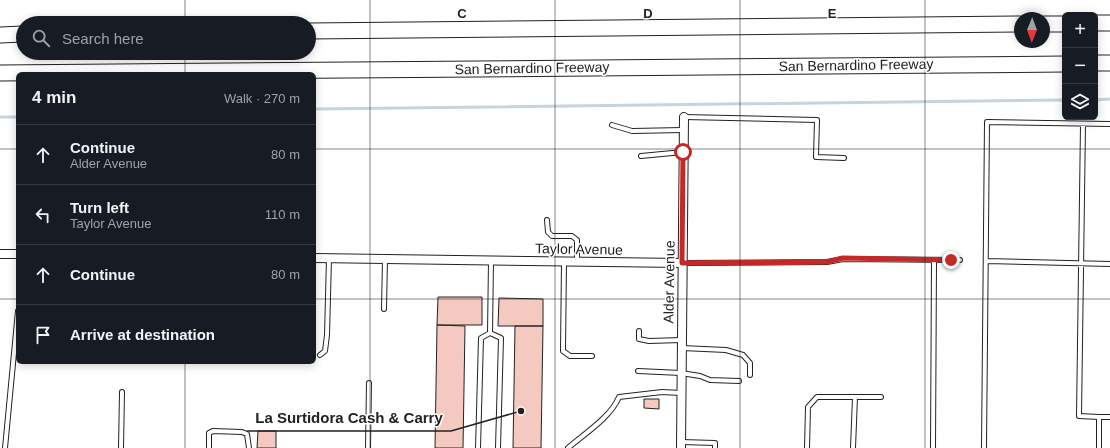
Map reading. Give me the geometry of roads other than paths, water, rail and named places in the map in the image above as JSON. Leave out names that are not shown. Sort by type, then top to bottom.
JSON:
[{"type":"highway","points":[[1098,23],[1110,23]]},
{"type":"highway","points":[[316,31],[1014,24]]},
{"type":"highway","points":[[1050,24],[1062,24]]},
{"type":"highway","points":[[0,35],[16,34]]},
{"type":"highway","points":[[1098,63],[1110,63]]},
{"type":"highway","name":"San Bernardino Freeway","points":[[118,72],[1062,64]]},
{"type":"highway","name":"San Bernardino Freeway","points":[[0,73],[16,73]]},
{"type":"street","name":"Alder Avenue","points":[[681,445],[684,117]]},
{"type":"street","points":[[0,254],[16,254]]},
{"type":"street","name":"Taylor Avenue","points":[[316,258],[682,263]]},
{"type":"lane","points":[[684,117],[817,120],[816,157],[844,158]]},
{"type":"lane","points":[[984,448],[987,122],[1110,124]]},
{"type":"lane","points":[[1083,124],[1079,416],[1110,417]]},
{"type":"lane","points":[[612,125],[632,131],[684,130]]},
{"type":"lane","points":[[642,156],[656,156],[683,152]]},
{"type":"lane","points":[[547,220],[548,232],[552,236],[572,236],[577,240],[576,262]]},
{"type":"lane","points":[[320,355],[325,351],[327,335],[329,258]]},
{"type":"lane","name":"Taylor Avenue","points":[[682,263],[827,262],[843,258],[960,260]]},
{"type":"lane","points":[[384,309],[385,259]]},
{"type":"lane","points":[[933,448],[934,260]]},
{"type":"lane","points":[[490,333],[491,261]]},
{"type":"lane","points":[[986,261],[1110,264]]},
{"type":"lane","points":[[564,262],[563,351],[570,356],[592,356]]},
{"type":"lane","points":[[638,331],[639,339],[726,350],[743,355],[750,363],[750,376]]},
{"type":"lane","points":[[5,448],[16,332]]},
{"type":"lane","points":[[478,448],[481,338],[490,333]]},
{"type":"lane","points":[[490,333],[501,338],[498,448]]},
{"type":"lane","points":[[638,371],[681,373],[700,376],[710,380],[739,381]]},
{"type":"lane","points":[[368,448],[369,383]]},
{"type":"lane","points":[[121,448],[122,392]]},
{"type":"lane","points":[[568,448],[610,412],[619,397],[662,392],[681,393]]},
{"type":"lane","points":[[807,448],[808,407],[817,397],[881,397]]},
{"type":"lane","points":[[853,448],[855,397]]},
{"type":"lane","points":[[1099,416],[1099,448]]},
{"type":"lane","points":[[209,448],[209,433],[213,431],[242,432],[247,434],[249,448]]},
{"type":"lane","points":[[681,445],[715,443],[715,448]]},
{"type":"waterway","points":[[1098,100],[1110,99]]},
{"type":"waterway","points":[[316,109],[1062,100]]},
{"type":"waterway","points":[[0,117],[16,117]]},
{"type":"place","name":"La Surtidora Cash & Carry","points":[[521,411]]}]
